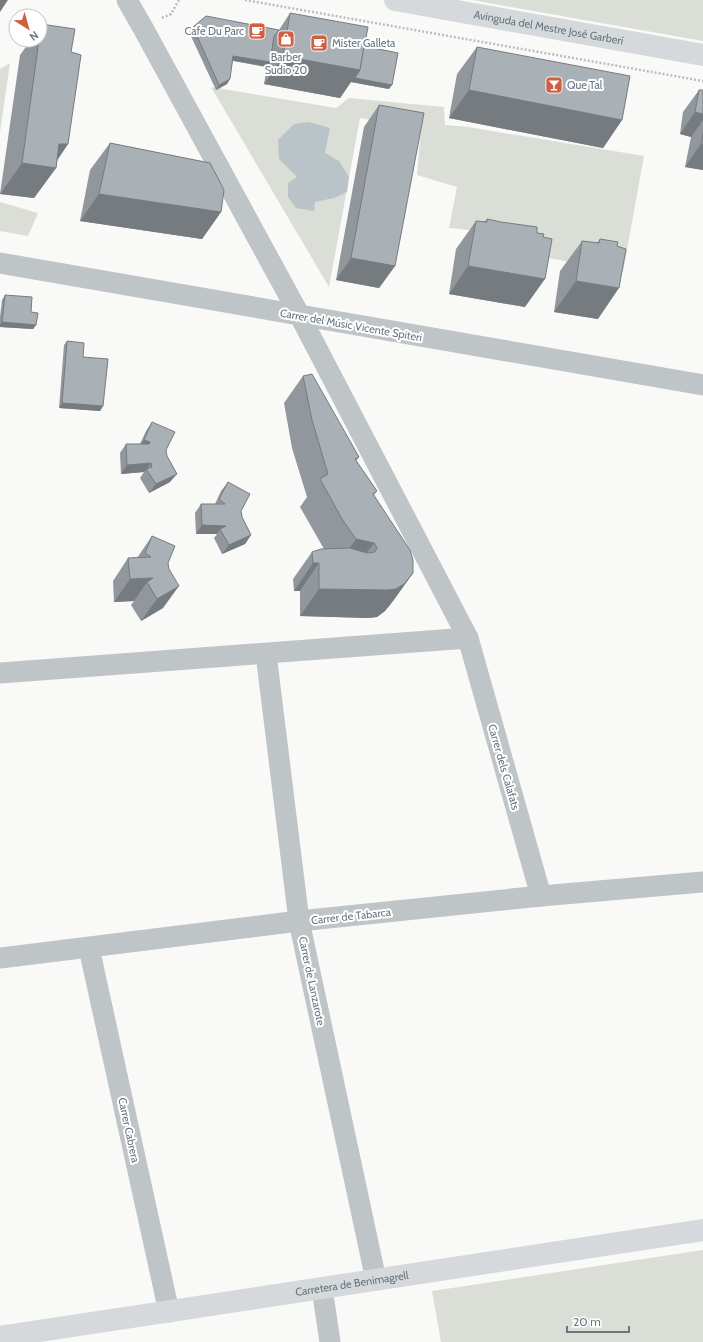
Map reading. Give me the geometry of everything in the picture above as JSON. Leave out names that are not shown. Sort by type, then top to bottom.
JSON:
[{"type":"street","name":"Carrer dels Calafats","points":[[127,0],[300,316],[468,638],[541,896]]},
{"type":"street","points":[[143,28],[144,0]]},
{"type":"street","name":"Avinguda del Mestre José Garberí","points":[[395,0],[703,55]]},
{"type":"street","name":"Carrer del Músic Vicente Spiteri","points":[[0,263],[703,385]]},
{"type":"street","points":[[0,673],[468,638]]},
{"type":"street","name":"Carrer de Lanzarote","points":[[266,654],[299,921],[376,1280]]},
{"type":"street","name":"Carrer de Tabarca","points":[[0,958],[299,921],[541,896],[703,882]]},
{"type":"street","name":"Carrer Cabrera","points":[[89,948],[169,1312]]},
{"type":"street","name":"Carretera de Benimagrell","points":[[0,1337],[703,1230]]},
{"type":"street","points":[[322,1288],[330,1342]]},
{"type":"path","points":[[245,0],[703,80]]},
{"type":"shaded area","points":[[472,0],[703,0],[703,41]]},
{"type":"shaded area","points":[[10,63],[0,132],[0,69]]},
{"type":"shaded area","points":[[211,87],[336,108],[349,98],[444,107],[445,125],[468,127],[644,156],[623,272],[538,256],[541,237],[449,228],[457,187],[417,175],[421,128],[360,118],[329,287]]},
{"type":"shaded area","points":[[309,122],[330,128],[325,153],[339,161],[349,177],[347,192],[334,198],[315,202],[314,211],[296,208],[288,197],[288,183],[297,177],[279,159],[278,140],[294,124]]},
{"type":"shaded area","points":[[0,202],[38,213],[28,236],[0,231]]},
{"type":"shaded area","points":[[703,1250],[703,1342],[441,1342],[432,1291]]},
{"type":"building","points":[[290,13],[368,27],[360,70],[283,56]]},
{"type":"building","points":[[206,16],[279,30],[274,36],[270,62],[233,56],[230,79],[219,85],[193,27]]},
{"type":"building","points":[[48,25],[75,29],[71,52],[81,55],[68,144],[59,144],[56,168],[22,163],[38,48],[48,48]]},
{"type":"building","points":[[364,46],[398,53],[392,85],[355,78],[360,70]]},
{"type":"building","points":[[477,47],[630,76],[622,120],[469,90]]},
{"type":"building","points":[[699,90],[703,90],[703,114],[695,112]]},
{"type":"building","points":[[379,105],[424,113],[395,266],[351,258]]},
{"type":"building","points":[[703,133],[703,145],[701,144]]},
{"type":"building","points":[[110,143],[210,163],[224,190],[221,212],[99,194]]},
{"type":"building","points":[[487,219],[537,227],[537,233],[544,234],[543,237],[552,239],[545,279],[468,266],[476,221],[487,222]]},
{"type":"building","points":[[600,239],[618,242],[617,246],[626,249],[619,288],[576,281],[582,241],[599,243]]},
{"type":"building","points":[[5,295],[32,297],[31,312],[38,313],[36,325],[2,322]]},
{"type":"building","points":[[67,341],[84,343],[83,357],[108,359],[103,406],[62,403]]},
{"type":"building","points":[[312,374],[359,457],[355,459],[377,491],[373,494],[410,550],[413,560],[413,573],[404,584],[396,589],[319,589],[319,563],[313,563],[312,552],[321,549],[350,548],[367,553],[375,552],[377,548],[374,543],[356,539],[342,519],[320,479],[328,474],[312,420],[303,376]]},
{"type":"building","points":[[152,422],[175,432],[166,450],[167,456],[177,474],[156,484],[146,469],[152,467],[151,463],[127,465],[126,444],[149,444],[150,442],[144,440]]},
{"type":"building","points":[[228,482],[250,494],[241,511],[242,517],[251,535],[229,545],[220,529],[226,526],[202,525],[201,504],[225,504],[219,499]]},
{"type":"building","points":[[152,536],[175,546],[168,563],[169,569],[179,586],[157,599],[147,582],[153,578],[130,579],[128,558],[151,557],[145,553]]},
{"type":"place","name":"Cafe Du Parc","points":[[257,31]]},
{"type":"place","name":"Barber Sudio 20","points":[[286,39]]},
{"type":"place","name":"Mister Galleta","points":[[319,43]]},
{"type":"place","name":"Que Tal","points":[[554,85]]}]
